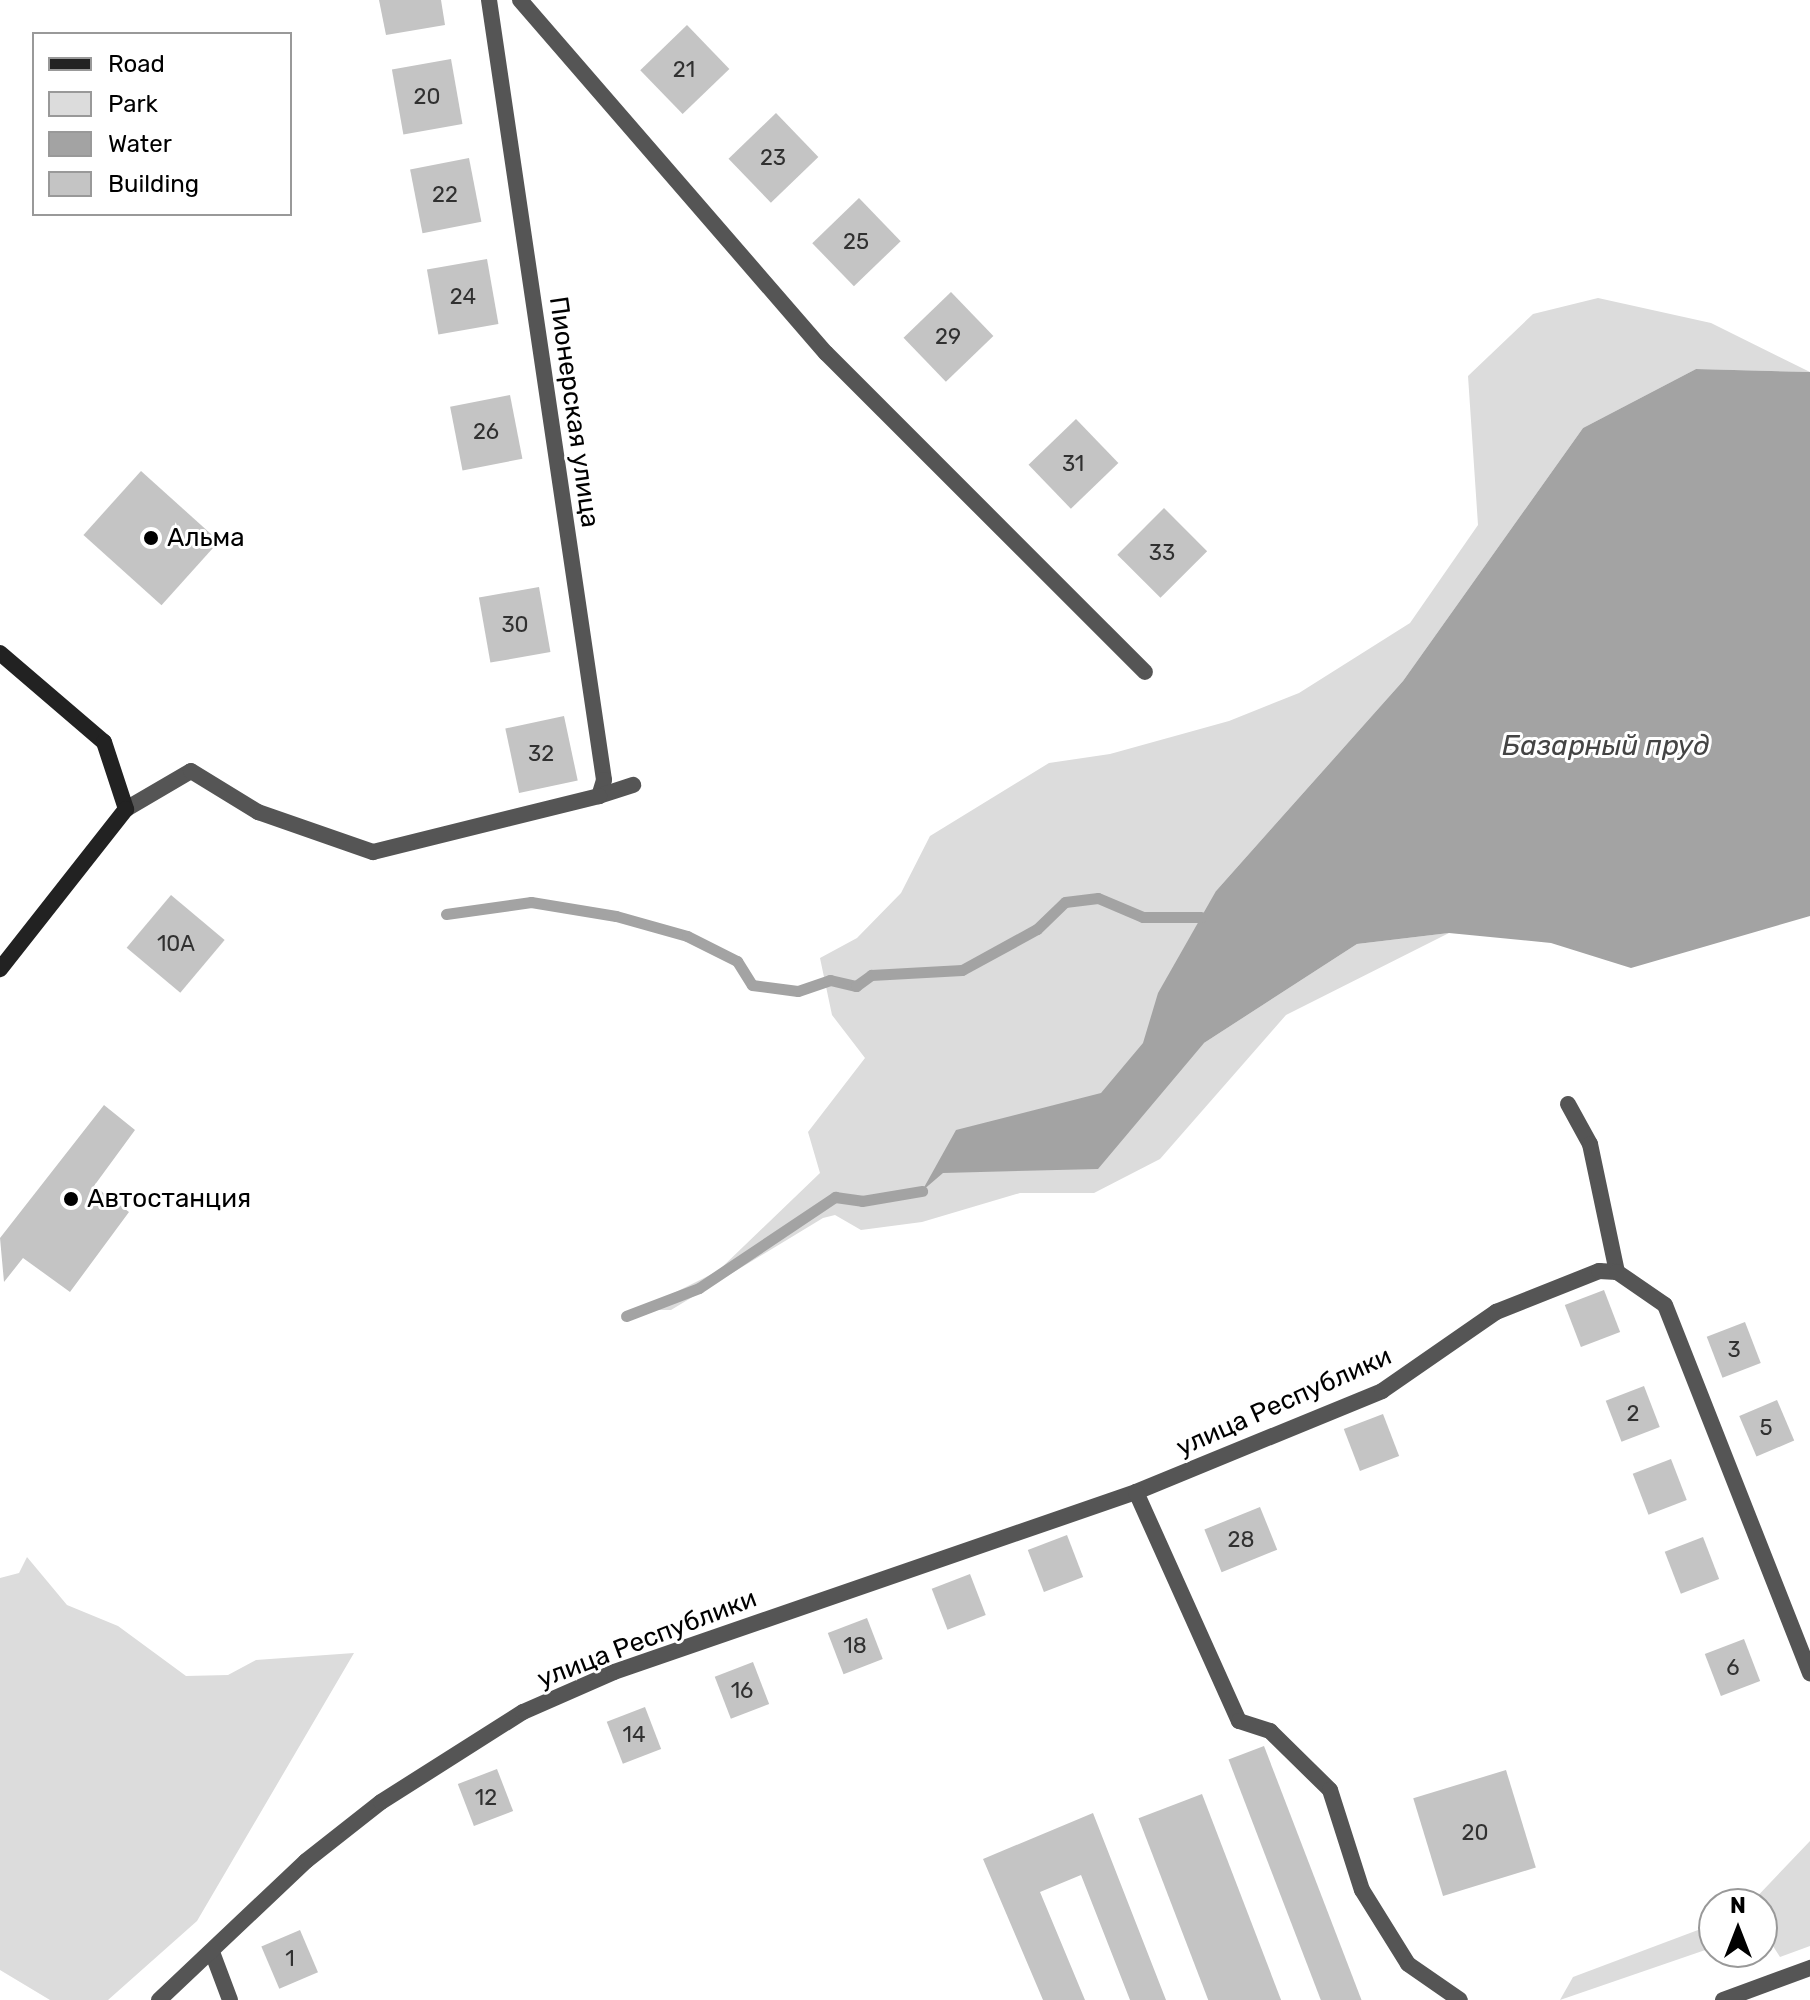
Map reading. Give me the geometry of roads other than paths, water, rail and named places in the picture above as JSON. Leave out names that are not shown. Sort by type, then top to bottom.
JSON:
[{"type":"street","name":"Пионерская улица","points":[[489,0],[604,780],[599,796]]},
{"type":"street","points":[[520,0],[826,353],[1145,672]]},
{"type":"street","points":[[0,653],[104,742],[126,809]]},
{"type":"street","points":[[0,969],[126,809],[191,771],[258,812],[373,852],[633,785]]},
{"type":"street","points":[[1568,1104],[1590,1144],[1617,1272],[1665,1305],[1810,1674]]},
{"type":"street","name":"улица Республики","points":[[159,2000],[381,1802],[523,1712],[614,1672],[1136,1492],[1382,1391],[1496,1312],[1599,1271],[1617,1272]]},
{"type":"street","points":[[1136,1492],[1239,1721],[1270,1731],[1330,1790],[1362,1890],[1408,1964],[1460,2000]]},
{"type":"street","points":[[212,1952],[230,2000]]},
{"type":"street","points":[[1723,2000],[1810,1968]]},
{"type":"water","name":"Базарный пруд","points":[[1696,369],[1810,372],[1810,916],[1631,968],[1551,943],[1449,933],[1357,944],[1204,1043],[1098,1169],[943,1173],[922,1191],[956,1130],[1101,1093],[1143,1043],[1158,993],[1216,891],[1403,681],[1583,428]]},
{"type":"waterway","points":[[446,914],[531,902],[616,916],[687,936],[737,961],[752,985],[798,991],[830,980],[856,986],[871,975],[962,970],[1037,929],[1065,902],[1098,898],[1143,917],[1201,917]]},
{"type":"waterway","points":[[626,1316],[699,1288],[835,1197],[862,1201],[922,1191]]},
{"type":"place","name":"Альма","points":[[151,538]]},
{"type":"place","name":"Автостанция","points":[[71,1199]]}]
